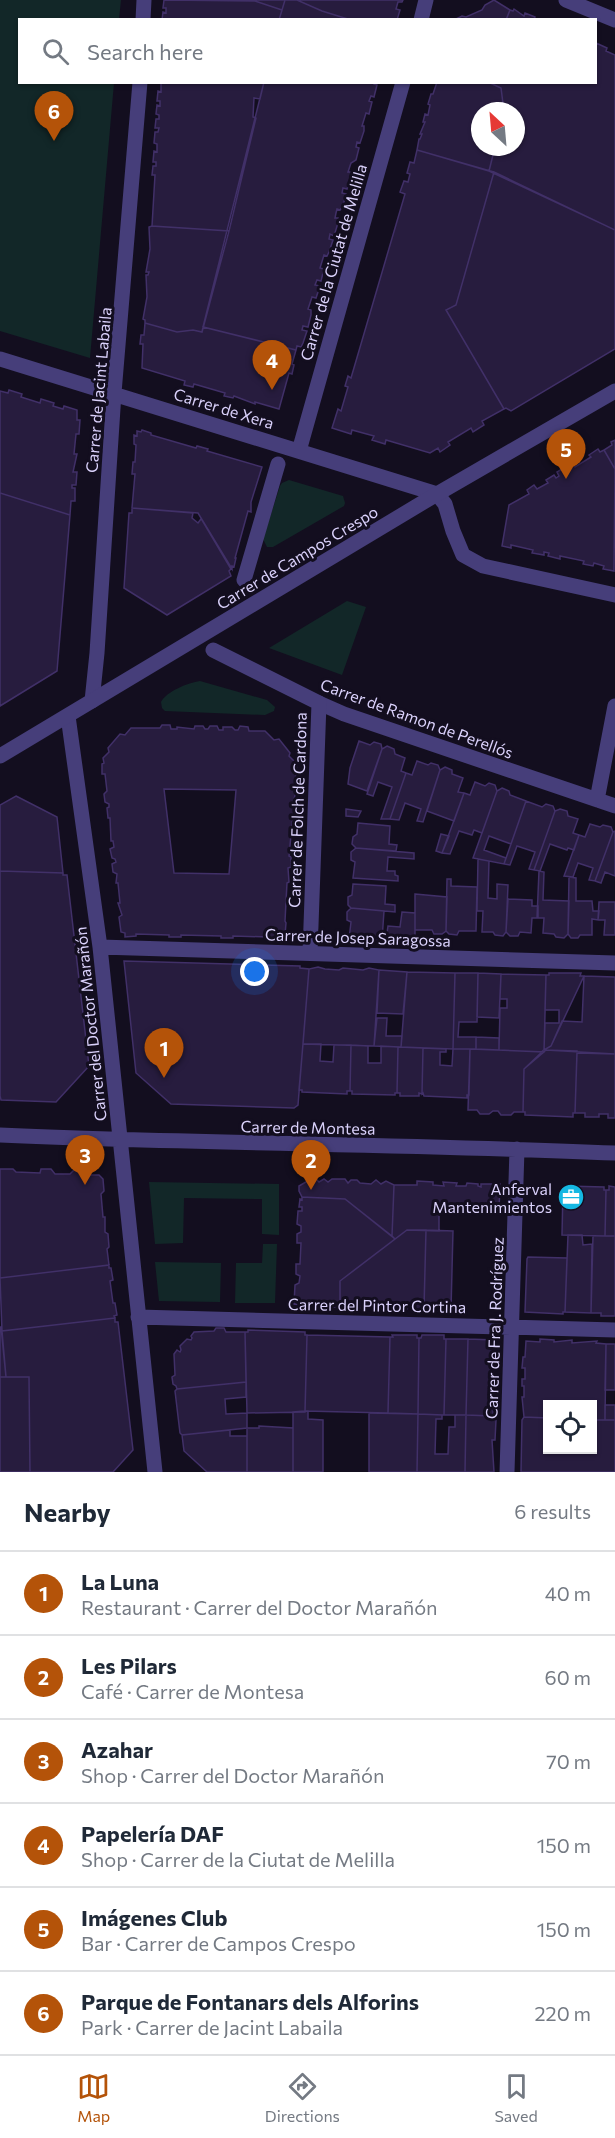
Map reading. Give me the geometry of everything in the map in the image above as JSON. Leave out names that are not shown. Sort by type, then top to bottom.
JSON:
[{"type":"street","points":[[143,18],[144,0]]},
{"type":"street","points":[[422,18],[426,0]]},
{"type":"street","points":[[566,0],[584,4],[615,20]]},
{"type":"street","name":"Carrer de Jacint Labaila","points":[[92,701],[114,393],[140,84]]},
{"type":"street","name":"Carrer de la Ciutat de Melilla","points":[[299,451],[402,84]]},
{"type":"street","name":"Carrer de Xera","points":[[0,359],[437,494]]},
{"type":"street","name":"Carrer de Campos Crespo","points":[[0,756],[437,494],[615,391]]},
{"type":"street","points":[[244,580],[278,464]]},
{"type":"street","points":[[437,494],[445,504],[463,555],[473,561],[483,566],[615,595]]},
{"type":"street","name":"Carrer de Ramon de Perellós","points":[[213,650],[344,714],[615,806]]},
{"type":"street","name":"Carrer de Folch de Cardona","points":[[310,953],[319,703]]},
{"type":"street","points":[[597,800],[615,706]]},
{"type":"street","name":"Carrer del Doctor Marañón","points":[[68,716],[100,947],[155,1472]]},
{"type":"street","name":"Carrer de Josep Saragossa","points":[[100,947],[615,963]]},
{"type":"street","name":"Carrer de Montesa","points":[[0,1135],[615,1153]]},
{"type":"street","name":"Carrer de Fra J. Rodríguez","points":[[507,1472],[518,1149]]},
{"type":"street","name":"Carrer del Pintor Cortina","points":[[138,1317],[615,1330]]},
{"type":"green space","points":[[0,0],[121,0],[119,18],[18,18],[18,84],[114,84],[90,358],[0,331]]},
{"type":"green space","points":[[289,480],[343,496],[345,503],[344,506],[273,547],[267,547],[263,539],[280,486]]},
{"type":"green space","points":[[347,601],[366,607],[342,675],[269,648]]},
{"type":"green space","points":[[200,681],[267,700],[275,707],[274,711],[265,715],[165,711],[162,708],[161,702],[168,694]]},
{"type":"green space","points":[[149,1182],[279,1184],[279,1235],[262,1234],[262,1199],[184,1198],[183,1243],[155,1244]]},
{"type":"green space","points":[[263,1244],[277,1244],[275,1303],[235,1303],[236,1263],[262,1263]]},
{"type":"green space","points":[[155,1262],[221,1263],[220,1302],[159,1301]]},
{"type":"building","points":[[164,0],[255,1],[282,10],[280,18],[162,18],[163,12],[166,13],[166,8],[163,8]]},
{"type":"building","points":[[228,0],[285,0],[282,10],[255,1]]},
{"type":"building","points":[[285,0],[297,0],[345,18],[280,18]]},
{"type":"building","points":[[297,0],[403,0],[398,2],[396,9],[400,10],[398,18],[345,18]]},
{"type":"building","points":[[494,0],[510,10],[507,18],[458,18],[482,10],[485,5]]},
{"type":"building","points":[[514,9],[524,16],[525,13],[535,17],[507,18],[510,10]]},
{"type":"building","points":[[597,43],[615,55],[615,230],[489,171],[493,156],[525,156],[525,102],[503,102],[501,88],[492,84],[597,84]]},
{"type":"building","points":[[161,84],[264,84],[260,99],[254,98],[253,117],[256,118],[229,231],[152,226],[155,175],[152,175],[153,166],[156,166],[156,162],[153,162],[154,151],[157,152],[157,144],[154,143],[155,132],[158,132],[159,128],[155,128],[156,119],[159,119],[159,115],[156,114],[157,105],[160,106],[160,101],[157,101],[158,91],[161,92]]},
{"type":"building","points":[[264,84],[377,85],[374,97],[371,96],[369,101],[372,102],[369,114],[366,113],[362,126],[364,126],[364,131],[360,143],[357,142],[356,147],[359,148],[356,160],[351,163],[348,172],[351,172],[351,177],[347,189],[343,188],[342,193],[346,194],[343,206],[340,210],[337,209],[335,218],[338,218],[338,223],[334,236],[330,234],[329,239],[333,240],[327,256],[324,255],[320,268],[324,269],[321,281],[317,280],[315,285],[320,286],[316,298],[312,297],[308,309],[311,310],[311,315],[308,327],[303,326],[302,330],[307,331],[301,347],[297,346],[296,350],[203,327]]},
{"type":"building","points":[[436,84],[492,84],[501,88],[503,102],[471,102],[471,156],[493,156],[489,171],[417,150],[425,114],[428,115],[431,94]]},
{"type":"building","points":[[417,150],[494,172],[456,305],[446,310],[504,409],[482,421],[484,425],[473,432],[471,428],[448,442],[450,445],[440,452],[438,448],[430,453],[386,440],[385,444],[372,440],[374,436],[352,430],[351,434],[332,428],[338,409],[341,411],[348,387],[345,386],[348,376],[351,378],[405,194],[400,192],[404,181],[408,182],[410,174],[407,173],[410,162],[414,163]]},
{"type":"building","points":[[494,172],[615,230],[615,349],[511,411],[504,409],[446,310],[456,305]]},
{"type":"building","points":[[149,227],[229,231],[202,332],[193,330],[177,332],[145,323],[143,319],[147,297],[146,275],[149,272],[146,272],[150,249]]},
{"type":"building","points":[[145,323],[177,332],[193,330],[202,332],[203,327],[296,350],[292,374],[289,373],[279,409],[255,402],[255,404],[234,396],[233,398],[224,396],[225,393],[194,384],[193,387],[184,385],[185,381],[142,368],[143,344],[140,344],[141,335],[144,335]]},
{"type":"building","points":[[9,390],[22,394],[21,397],[40,403],[41,399],[54,403],[53,406],[63,409],[64,406],[77,410],[77,420],[80,420],[79,434],[76,434],[74,454],[77,454],[73,472],[77,472],[76,485],[72,485],[72,488],[75,488],[75,501],[71,501],[70,515],[0,493],[0,391],[8,393]]},
{"type":"building","points":[[142,430],[151,435],[196,448],[197,446],[208,449],[207,451],[262,467],[251,502],[251,512],[248,511],[232,569],[198,513],[132,508],[135,474],[132,474],[136,445],[134,435],[137,436],[137,431]]},
{"type":"building","points":[[615,440],[615,469],[604,450]]},
{"type":"building","points":[[598,449],[600,452],[604,450],[615,469],[614,571],[603,569],[604,566],[594,563],[593,566],[583,564],[584,561],[548,556],[549,553],[544,552],[544,555],[511,545],[511,548],[502,546],[509,505],[529,494],[527,490],[534,485],[537,489],[548,483],[546,480],[554,475],[556,478],[559,476],[557,472],[573,462],[575,467],[591,457],[589,455]]},
{"type":"building","points":[[0,493],[70,515],[57,671],[0,706]]},
{"type":"building","points":[[132,508],[193,513],[192,518],[198,523],[202,520],[231,569],[229,571],[231,576],[167,615],[124,588],[129,513],[132,513]]},
{"type":"building","points":[[162,725],[170,725],[171,729],[177,729],[177,727],[194,729],[195,726],[203,726],[208,729],[210,726],[217,726],[219,730],[223,730],[223,727],[232,727],[238,730],[240,726],[248,727],[249,731],[265,731],[274,740],[279,739],[290,753],[289,756],[297,764],[295,786],[297,788],[293,803],[295,813],[293,814],[289,856],[291,867],[288,868],[289,882],[287,883],[286,923],[283,937],[268,939],[269,937],[221,938],[221,936],[181,935],[181,937],[169,937],[169,935],[136,934],[136,936],[125,937],[125,933],[121,932],[119,917],[122,915],[118,903],[120,903],[118,883],[116,883],[117,874],[113,872],[112,864],[116,862],[112,858],[110,849],[114,847],[111,841],[110,818],[108,818],[109,804],[105,802],[104,794],[107,791],[105,774],[102,774],[103,758],[120,734],[125,735],[131,728],[160,728]],"holes":[[[164,789],[236,790],[229,874],[174,873]]]},
{"type":"building","points":[[359,741],[370,745],[374,742],[381,744],[382,749],[367,791],[348,784],[350,768]]},
{"type":"building","points":[[387,746],[394,749],[395,754],[405,758],[401,771],[406,773],[390,819],[381,819],[392,787],[378,782],[373,796],[367,794],[382,749]]},
{"type":"building","points":[[417,761],[428,765],[431,763],[438,765],[440,770],[423,822],[417,821],[421,809],[405,803],[399,820],[390,819],[406,773],[412,775]]},
{"type":"building","points":[[445,767],[452,770],[452,774],[463,778],[458,792],[464,793],[454,821],[427,811],[440,770]]},
{"type":"building","points":[[475,782],[485,786],[489,783],[495,785],[497,791],[482,833],[474,830],[472,835],[459,831],[450,854],[442,853],[464,793],[470,795]]},
{"type":"building","points":[[502,788],[509,791],[510,795],[526,801],[511,844],[489,836],[484,850],[506,858],[504,864],[473,858],[497,791]]},
{"type":"building","points":[[16,796],[57,817],[63,873],[0,871],[0,805]]},
{"type":"building","points":[[526,801],[542,807],[546,804],[553,806],[555,811],[534,870],[529,869],[535,852],[517,846],[510,865],[504,864]]},
{"type":"building","points":[[346,809],[361,811],[358,817],[346,816]]},
{"type":"building","points":[[560,809],[567,811],[568,816],[578,819],[573,833],[579,835],[574,850],[550,844],[540,871],[534,870],[555,811]]},
{"type":"building","points":[[358,823],[390,826],[389,844],[397,845],[396,851],[356,848],[352,844],[353,837],[357,834]]},
{"type":"building","points":[[590,824],[611,827],[613,832],[595,881],[589,880],[593,868],[578,863],[573,877],[564,876],[579,835],[585,837]]},
{"type":"building","points":[[615,831],[615,876],[605,872],[601,883],[595,881],[613,832]]},
{"type":"building","points":[[441,834],[449,836],[442,853],[436,851]]},
{"type":"building","points":[[356,848],[414,853],[414,859],[388,857],[387,871],[395,871],[398,881],[353,878],[355,862],[351,860],[351,852]]},
{"type":"building","points":[[478,859],[489,861],[488,898],[497,899],[497,884],[508,885],[506,932],[503,936],[495,935],[493,932],[482,932],[483,911],[477,911]]},
{"type":"building","points":[[0,871],[67,875],[89,1066],[56,1102],[1,1100],[0,1096]]},
{"type":"building","points":[[539,871],[544,872],[543,900],[569,901],[568,934],[564,938],[543,933],[544,918],[537,918]]},
{"type":"building","points":[[569,877],[576,878],[576,901],[592,901],[593,911],[599,911],[598,920],[592,919],[592,935],[571,938],[568,934]]},
{"type":"building","points":[[447,879],[451,879],[451,886],[477,887],[476,931],[459,931],[457,935],[446,931]]},
{"type":"building","points":[[353,884],[386,886],[385,904],[395,905],[395,912],[351,908],[348,905],[348,897],[352,895]]},
{"type":"building","points":[[415,894],[447,897],[446,931],[442,934],[434,934],[432,930],[415,930]]},
{"type":"building","points":[[508,899],[532,900],[532,906],[538,906],[538,918],[532,918],[531,933],[520,932],[518,936],[510,936],[506,932]]},
{"type":"building","points":[[599,902],[615,902],[615,935],[604,935],[605,920],[598,920]]},
{"type":"building","points":[[351,908],[384,911],[382,940],[349,939],[351,922],[347,920],[347,912]]},
{"type":"building","points":[[402,912],[415,913],[415,941],[386,940],[388,926],[400,927]]},
{"type":"building","points":[[124,961],[300,966],[300,968],[309,969],[298,1105],[294,1108],[171,1104],[136,1073]]},
{"type":"building","points":[[318,967],[339,970],[369,968],[379,970],[374,1046],[303,1044],[309,969]]},
{"type":"building","points":[[379,970],[407,972],[403,1014],[377,1013]]},
{"type":"building","points":[[407,972],[455,973],[453,1049],[401,1047]]},
{"type":"building","points":[[455,973],[478,973],[477,1022],[459,1022],[458,1037],[476,1037],[476,1049],[453,1049]]},
{"type":"building","points":[[478,973],[501,974],[499,1018],[477,1017]]},
{"type":"building","points":[[549,973],[581,973],[580,976],[584,976],[551,1046],[544,1050],[545,1023],[559,1023],[559,1010],[545,1010],[546,975]]},
{"type":"building","points":[[501,974],[546,975],[544,1052],[499,1050],[500,1008],[507,1008],[507,999],[500,999]]},
{"type":"building","points":[[584,976],[615,977],[615,1054],[544,1050],[551,1046],[562,1021],[582,1022]]},
{"type":"building","points":[[377,1018],[387,1018],[386,1036],[402,1036],[401,1047],[374,1046]]},
{"type":"building","points":[[476,1037],[499,1038],[499,1050],[476,1049]]},
{"type":"building","points":[[303,1044],[321,1044],[320,1061],[333,1062],[334,1045],[351,1045],[350,1091],[347,1091],[347,1094],[299,1090]]},
{"type":"building","points":[[351,1045],[368,1046],[368,1063],[381,1063],[381,1046],[398,1047],[397,1093],[395,1095],[352,1094],[350,1091]]},
{"type":"building","points":[[398,1047],[423,1048],[422,1094],[419,1093],[419,1096],[400,1096],[400,1093],[397,1093]]},
{"type":"building","points":[[423,1048],[446,1049],[446,1052],[440,1052],[440,1065],[452,1066],[453,1049],[470,1049],[469,1095],[467,1098],[424,1096],[422,1094]]},
{"type":"building","points":[[470,1049],[544,1052],[524,1069],[523,1112],[501,1115],[498,1111],[480,1114],[477,1110],[468,1110]]},
{"type":"building","points":[[544,1050],[577,1051],[573,1117],[525,1115],[523,1112],[524,1069]]},
{"type":"building","points":[[577,1053],[615,1054],[615,1118],[608,1118],[608,1114],[599,1114],[599,1117],[585,1117],[585,1113],[575,1113]]},
{"type":"building","points":[[0,1169],[40,1173],[41,1169],[51,1169],[55,1174],[70,1174],[74,1170],[84,1170],[84,1175],[99,1175],[103,1179],[104,1191],[101,1194],[105,1232],[108,1234],[109,1265],[0,1278]]},
{"type":"building","points":[[311,1179],[319,1182],[324,1179],[328,1182],[332,1179],[345,1179],[348,1183],[351,1180],[357,1180],[360,1183],[371,1184],[376,1180],[381,1184],[386,1181],[394,1185],[392,1236],[345,1199],[302,1197],[299,1186]]},
{"type":"building","points":[[417,1181],[433,1182],[433,1185],[444,1186],[443,1182],[457,1183],[456,1186],[466,1186],[467,1183],[478,1184],[481,1187],[481,1184],[500,1184],[499,1210],[439,1208],[439,1231],[407,1230],[395,1239],[392,1236],[394,1185],[417,1185]]},
{"type":"building","points":[[566,1186],[604,1187],[606,1190],[605,1236],[562,1235],[563,1189]]},
{"type":"building","points":[[609,1186],[615,1187],[615,1236],[605,1236],[606,1190],[609,1190]]},
{"type":"building","points":[[302,1197],[345,1199],[395,1239],[340,1281],[340,1305],[336,1307],[294,1304],[295,1285],[299,1283],[300,1276],[296,1274],[296,1264],[300,1264],[301,1243],[297,1243],[297,1234],[301,1232],[301,1226],[297,1224],[298,1211],[302,1211],[302,1207],[299,1207]]},
{"type":"building","points":[[407,1230],[426,1230],[424,1308],[421,1307],[421,1310],[411,1309],[411,1307],[377,1309],[377,1306],[360,1308],[353,1306],[353,1308],[340,1305],[340,1281]]},
{"type":"building","points":[[426,1230],[453,1231],[451,1309],[426,1311],[424,1308]]},
{"type":"building","points":[[568,1235],[582,1235],[583,1245],[592,1244],[591,1313],[565,1312]]},
{"type":"building","points":[[593,1236],[615,1236],[615,1316],[591,1313]]},
{"type":"building","points":[[528,1257],[567,1258],[565,1312],[563,1314],[525,1312]]},
{"type":"building","points":[[109,1265],[113,1280],[110,1281],[113,1303],[115,1303],[117,1315],[114,1316],[115,1318],[2,1331],[0,1278]]},
{"type":"building","points":[[115,1318],[115,1322],[118,1322],[133,1450],[113,1472],[30,1472],[29,1377],[6,1377],[2,1331]]},
{"type":"building","points":[[1,1327],[6,1377],[0,1377]]},
{"type":"building","points":[[216,1328],[224,1328],[226,1332],[245,1332],[246,1382],[177,1389],[172,1377],[175,1375],[174,1354],[177,1350],[180,1352],[180,1346],[187,1339],[191,1340],[194,1332],[214,1331]]},
{"type":"building","points":[[248,1330],[305,1332],[307,1335],[305,1412],[247,1413],[245,1332]]},
{"type":"building","points":[[307,1335],[390,1337],[388,1413],[305,1411]]},
{"type":"building","points":[[392,1335],[417,1335],[419,1338],[418,1414],[388,1413],[390,1337],[393,1337]]},
{"type":"building","points":[[422,1335],[444,1335],[446,1339],[444,1415],[418,1414],[419,1338]]},
{"type":"building","points":[[446,1339],[468,1339],[466,1415],[444,1415]]},
{"type":"building","points":[[468,1339],[495,1340],[493,1416],[466,1415]]},
{"type":"building","points":[[540,1339],[554,1340],[554,1342],[572,1340],[572,1343],[597,1341],[596,1343],[606,1344],[605,1420],[597,1420],[597,1400],[543,1400],[543,1418],[524,1417],[522,1379],[525,1379],[525,1368],[522,1368],[526,1341],[540,1342]]},
{"type":"building","points":[[606,1344],[615,1344],[615,1390],[605,1390]]},
{"type":"building","points":[[0,1377],[29,1377],[30,1472],[0,1472]]},
{"type":"building","points":[[246,1382],[246,1397],[225,1399],[226,1414],[247,1413],[247,1428],[182,1435],[180,1433],[175,1391],[177,1389]]},
{"type":"building","points":[[605,1405],[615,1405],[615,1420],[605,1420]]},
{"type":"building","points":[[308,1411],[308,1419],[323,1420],[323,1472],[293,1472],[293,1412]]},
{"type":"building","points":[[369,1413],[418,1414],[417,1472],[369,1472]]},
{"type":"building","points":[[418,1414],[442,1415],[442,1419],[436,1419],[435,1454],[448,1454],[449,1427],[455,1427],[455,1415],[466,1415],[465,1472],[417,1472]]},
{"type":"building","points":[[466,1415],[493,1416],[493,1420],[496,1420],[495,1440],[492,1440],[494,1472],[465,1472]]},
{"type":"building","points":[[524,1417],[543,1418],[543,1454],[597,1454],[597,1420],[615,1420],[615,1472],[521,1472],[522,1420]]},
{"type":"building","points":[[259,1426],[293,1428],[293,1472],[247,1472],[247,1428],[259,1428]]},
{"type":"building","points":[[230,1430],[230,1436],[247,1436],[247,1472],[207,1472],[184,1451],[182,1435]]},
{"type":"place","name":"Parque de Fontanars dels Alforins","points":[[54,141]]},
{"type":"place","name":"Papelería DAF","points":[[272,390]]},
{"type":"place","name":"Imágenes Club","points":[[566,479]]},
{"type":"place","name":"La Luna","points":[[164,1078]]},
{"type":"place","name":"Azahar","points":[[85,1185]]},
{"type":"place","name":"Les Pilars","points":[[311,1190]]},
{"type":"place","name":"Anferval Mantenimientos","points":[[571,1197]]}]
